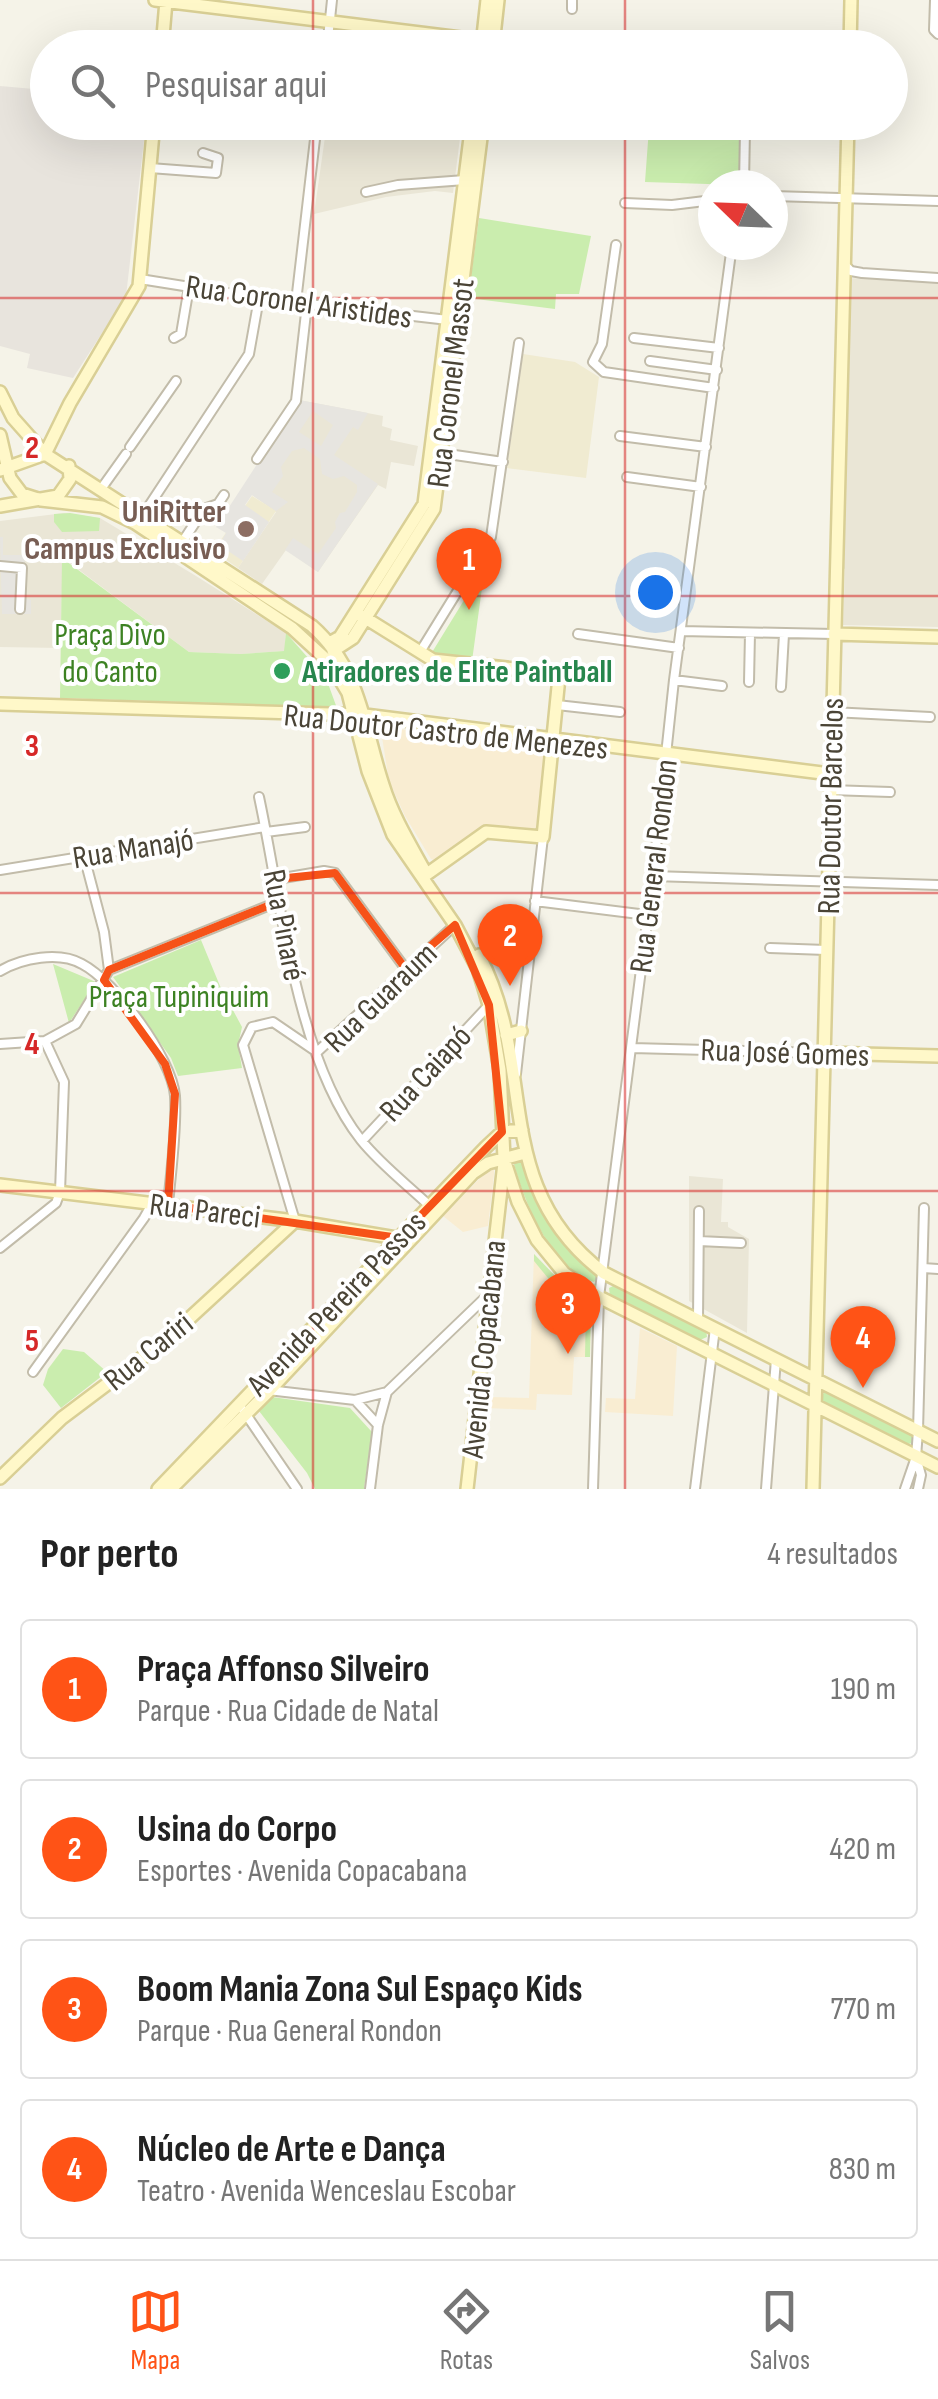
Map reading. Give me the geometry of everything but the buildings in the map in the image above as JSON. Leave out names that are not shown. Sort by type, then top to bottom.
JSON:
[{"type":"street","points":[[162,30],[162,0],[242,5],[391,30]]},
{"type":"street","points":[[329,30],[332,0]]},
{"type":"street","points":[[487,30],[488,0]]},
{"type":"street","points":[[490,30],[498,0]]},
{"type":"street","points":[[850,30],[851,0]]},
{"type":"street","points":[[935,0],[934,30],[938,34]]},
{"type":"street","points":[[4,468],[46,454],[70,402],[140,280],[152,140]]},
{"type":"street","points":[[296,302],[315,140]]},
{"type":"street","name":"Rua Coronel Massot","points":[[334,646],[361,615],[434,509],[470,140]]},
{"type":"street","name":"Rua Coronel Massot","points":[[334,646],[353,638],[361,615],[424,504],[480,140]]},
{"type":"street","points":[[744,170],[745,140]]},
{"type":"street","name":"Rua Doutor Barcelos","points":[[813,1489],[848,140]]},
{"type":"street","points":[[150,168],[216,173],[218,158],[203,153]]},
{"type":"street","points":[[366,192],[398,185],[465,180]]},
{"type":"street","points":[[788,196],[938,201]]},
{"type":"street","points":[[625,203],[698,202]]},
{"type":"street","points":[[616,245],[602,344],[593,362],[604,372],[714,388]]},
{"type":"street","name":"Rua General Rondon","points":[[594,1489],[599,1297],[654,876],[674,680],[730,260]]},
{"type":"street","points":[[842,261],[862,274],[938,278]]},
{"type":"street","name":"Rua Coronel Aristides","points":[[140,280],[453,321]]},
{"type":"street","points":[[174,338],[181,334],[190,287]]},
{"type":"street","points":[[143,516],[250,354],[260,298]]},
{"type":"street","points":[[257,459],[296,401],[307,304]]},
{"type":"street","points":[[634,338],[720,348]]},
{"type":"street","points":[[420,652],[491,537],[520,344]]},
{"type":"street","points":[[650,361],[716,370]]},
{"type":"street","points":[[101,489],[176,381]]},
{"type":"street","points":[[0,392],[13,418],[46,454],[312,626],[334,646],[350,674]]},
{"type":"street","points":[[620,436],[706,448]]},
{"type":"street","points":[[0,437],[4,468],[14,488],[22,494],[40,500],[81,502],[124,517],[276,617],[330,663],[348,693],[376,794],[394,835],[454,925],[478,969],[489,1005],[500,1070],[504,1159],[518,1202],[537,1240],[564,1273],[599,1297],[938,1468]]},
{"type":"street","points":[[442,453],[503,462]]},
{"type":"street","points":[[0,506],[64,492],[70,479],[69,466]]},
{"type":"street","points":[[627,477],[701,487]]},
{"type":"street","points":[[183,541],[204,510],[218,504],[224,495]]},
{"type":"street","points":[[0,566],[22,568],[20,608]]},
{"type":"street","points":[[361,615],[434,660],[552,673],[558,677],[515,1078]]},
{"type":"street","points":[[682,631],[938,637]]},
{"type":"street","points":[[748,682],[750,633]]},
{"type":"street","points":[[578,634],[679,648]]},
{"type":"street","points":[[781,687],[784,634]]},
{"type":"street","points":[[353,638],[349,651],[354,715],[374,751],[395,815],[487,970],[510,1053],[530,1176],[552,1220],[578,1253],[604,1273],[938,1441]]},
{"type":"street","points":[[315,648],[326,652],[334,646]]},
{"type":"street","points":[[674,680],[722,686]]},
{"type":"street","name":"Rua Doutor Castro de Menezes","points":[[0,704],[354,715],[830,774]]},
{"type":"street","points":[[557,705],[620,712]]},
{"type":"street","points":[[832,712],[930,718]]},
{"type":"street","points":[[374,751],[378,728],[393,719]]},
{"type":"street","points":[[830,790],[890,792]]},
{"type":"street","name":"Rua Pinaré","points":[[259,797],[305,1022],[317,1052]]},
{"type":"street","name":"Rua Manajó","points":[[0,871],[306,827]]},
{"type":"street","points":[[427,874],[486,832],[543,838]]},
{"type":"street","points":[[0,1044],[45,1041],[76,1024],[109,970],[104,932],[84,856]]},
{"type":"street","points":[[413,865],[427,874]]},
{"type":"street","points":[[276,879],[324,871],[335,873],[405,968]]},
{"type":"street","points":[[654,876],[938,885]]},
{"type":"street","points":[[535,900],[647,915]]},
{"type":"street","points":[[109,970],[280,901]]},
{"type":"street","name":"Rua Guaraum","points":[[433,1209],[362,1142],[338,1105],[317,1052],[454,925]]},
{"type":"street","points":[[770,948],[826,950]]},
{"type":"street","points":[[0,971],[11,964],[45,957],[80,962],[104,980],[165,1064],[175,1094],[168,1205]]},
{"type":"street","name":"Rua Caiapó","points":[[362,1142],[489,1005]]},
{"type":"street","points":[[295,1221],[244,1045],[252,1027],[273,1022],[317,1052]]},
{"type":"street","points":[[506,1035],[521,1030]]},
{"type":"street","points":[[500,1070],[521,1030]]},
{"type":"street","points":[[0,1248],[56,1203],[60,1192],[64,1082],[45,1041]]},
{"type":"street","name":"Rua José Gomes","points":[[632,1048],[938,1056]]},
{"type":"street","points":[[502,1132],[522,1130]]},
{"type":"street","name":"Avenida Pereira Passos","points":[[158,1489],[242,1409],[270,1390],[329,1319],[471,1170],[502,1132]]},
{"type":"street","name":"Avenida Pereira Passos","points":[[471,1170],[526,1153]]},
{"type":"street","name":"Avenida Copacabana","points":[[467,1489],[504,1159]]},
{"type":"street","name":"Rua Pareci","points":[[0,1185],[295,1221],[404,1240]]},
{"type":"street","name":"Avenida Copacabana","points":[[499,1210],[504,1202],[518,1202]]},
{"type":"street","points":[[33,1372],[152,1204]]},
{"type":"street","points":[[905,1489],[916,1457],[918,1431],[924,1208]]},
{"type":"street","points":[[698,1320],[699,1211]]},
{"type":"street","name":"Rua Cariri","points":[[0,1478],[62,1418],[167,1339],[295,1221]]},
{"type":"street","points":[[698,1241],[741,1243]]},
{"type":"street","points":[[923,1268],[938,1268]]},
{"type":"street","points":[[254,1388],[355,1400],[387,1392],[490,1293]]},
{"type":"street","name":"Avenida Pereira Passos","points":[[171,1489],[242,1409],[254,1388],[329,1319]]},
{"type":"street","points":[[695,1489],[714,1328]]},
{"type":"street","points":[[766,1489],[776,1359]]},
{"type":"street","points":[[370,1489],[387,1392]]},
{"type":"street","points":[[355,1400],[378,1426]]},
{"type":"street","points":[[242,1409],[297,1489]]},
{"type":"street","points":[[916,1457],[920,1467],[918,1489]]},
{"type":"highlighted area","points":[[335,873],[405,968],[455,925],[489,1005],[502,1132],[399,1238],[168,1205],[175,1094],[165,1064],[104,980],[109,970],[280,901],[277,879]]},
{"type":"shaded area","points":[[0,86],[30,89],[30,140],[144,140],[126,296],[73,378],[27,368],[30,354],[0,346]]},
{"type":"shaded area","points":[[325,140],[460,140],[453,193],[435,191],[386,197],[314,214]]},
{"type":"shaded area","points":[[847,278],[938,282],[938,627],[843,625],[845,569],[839,568]]},
{"type":"shaded area","points":[[523,354],[575,362],[599,377],[586,478],[507,468]]},
{"type":"shaded area","points":[[299,400],[383,416],[382,426],[392,429],[390,440],[418,446],[414,466],[391,462],[386,489],[378,485],[318,572],[286,550],[262,584],[238,568],[276,512],[252,495]]},
{"type":"shaded area","points":[[299,400],[368,413],[334,455],[378,484],[318,572],[285,550],[293,538],[318,554],[336,528],[340,513],[345,512],[357,492],[357,485],[344,476],[333,479],[322,474],[320,459],[304,448],[292,451],[272,492],[288,502],[276,511],[252,495],[245,505],[269,522],[243,561],[219,545],[226,533],[216,527]],"holes":[[[313,411],[333,425],[321,446],[299,432]]]},
{"type":"shaded area","name":"UniRitter Campus Exclusivo","points":[[252,496],[276,511],[238,568],[213,551]]},
{"type":"shaded area","points":[[64,513],[100,518],[196,576],[286,633],[285,651],[189,652],[63,558],[60,648],[0,647],[0,521]]},
{"type":"shaded area","points":[[0,537],[3,555],[25,555],[22,598],[31,600],[31,614],[2,614]]},
{"type":"shaded area","points":[[390,728],[545,746],[536,830],[493,825],[431,859],[389,781],[382,737]]},
{"type":"shaded area","points":[[494,1168],[494,1174],[488,1226],[463,1232],[443,1216]]},
{"type":"shaded area","points":[[689,1176],[723,1179],[721,1222],[728,1222],[728,1227],[749,1239],[747,1333],[689,1301]]},
{"type":"shaded area","points":[[534,1254],[560,1281],[591,1302],[590,1357],[574,1357],[572,1395],[537,1394],[536,1410],[487,1408],[488,1397],[529,1398]]},
{"type":"shaded area","points":[[640,1328],[677,1346],[673,1416],[605,1412],[606,1398],[635,1399]]},
{"type":"green space","points":[[648,140],[742,140],[740,170],[698,170],[698,184],[645,182]]},
{"type":"green space","points":[[479,218],[591,236],[579,294],[556,294],[555,309],[468,298]]},
{"type":"green space","points":[[54,514],[100,518],[99,531],[62,532],[54,522]]},
{"type":"green space","name":"Praça Divo do Canto","points":[[62,558],[189,652],[284,651],[286,633],[326,678],[338,711],[60,698]]},
{"type":"green space","points":[[485,566],[472,661],[431,654]]},
{"type":"green space","name":"Praça Tupiniquim","points":[[201,940],[242,1027],[238,1045],[242,1068],[178,1076],[171,1058],[113,977]]},
{"type":"green space","points":[[53,964],[96,982],[69,1023]]},
{"type":"green space","points":[[522,1158],[545,1218],[590,1267],[597,1279],[594,1282],[565,1263],[541,1231],[513,1160]]},
{"type":"green space","points":[[534,1254],[560,1281],[591,1302],[590,1357],[585,1357],[586,1307],[570,1307],[570,1295],[552,1283],[534,1261]]},
{"type":"green space","points":[[617,1284],[706,1329],[707,1337],[700,1340],[610,1296],[609,1288]]},
{"type":"green space","points":[[63,1349],[84,1352],[107,1372],[61,1408],[43,1385],[48,1369]]},
{"type":"green space","points":[[830,1391],[911,1431],[913,1443],[824,1403],[824,1392]]},
{"type":"green space","points":[[272,1397],[350,1408],[372,1432],[364,1489],[315,1489],[259,1411]]},
{"type":"place","name":"UniRitter Campus Exclusivo","points":[[246,529]]},
{"type":"place","name":"Praça Affonso Silveiro","points":[[469,610]]},
{"type":"place","name":"Atiradores de Elite Paintball","points":[[282,671]]},
{"type":"place","name":"Usina do Corpo","points":[[510,986]]},
{"type":"place","name":"Boom Mania Zona Sul Espaço Kids","points":[[568,1354]]},
{"type":"place","name":"Núcleo de Arte e Dança","points":[[863,1388]]}]
